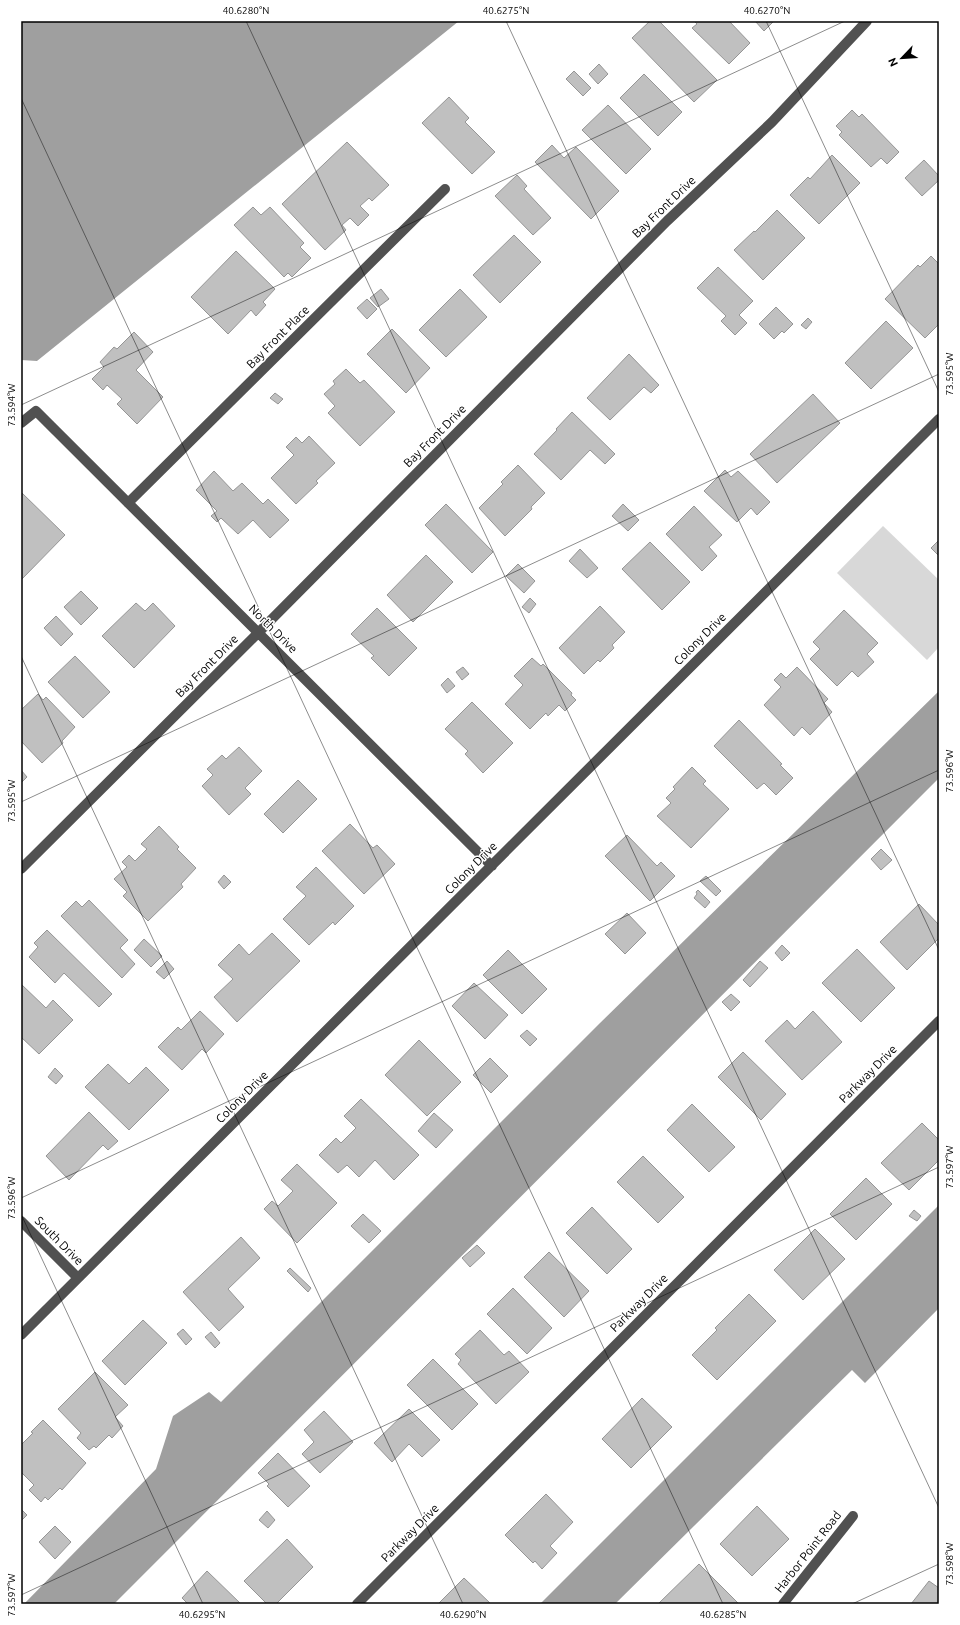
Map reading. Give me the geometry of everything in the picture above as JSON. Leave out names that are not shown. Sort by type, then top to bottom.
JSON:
[{"type":"street","name":"Bay Front Drive","points":[[21,869],[258,633],[667,221],[772,122],[867,21]]},
{"type":"street","name":"Bay Front Place","points":[[128,503],[445,189]]},
{"type":"street","name":"North Drive","points":[[21,423],[36,411],[492,866]]},
{"type":"street","name":"Colony Drive","points":[[21,1335],[939,419]]},
{"type":"street","name":"Parkway Drive","points":[[357,1604],[939,1021]]},
{"type":"street","name":"South Drive","points":[[21,1221],[78,1278]]},
{"type":"street","name":"Harbor Point Road","points":[[783,1604],[853,1516]]},
{"type":"shaded area","points":[[21,21],[459,21],[37,361],[21,360]]},
{"type":"shaded area","points":[[883,526],[939,580],[939,647],[927,660],[837,573]]},
{"type":"shaded area","points":[[939,691],[939,778],[114,1604],[24,1604],[156,1469],[173,1416],[209,1392],[221,1402],[599,1024]]},
{"type":"shaded area","points":[[939,1205],[939,1308],[865,1383],[852,1370],[615,1604],[540,1604]]},
{"type":"building","points":[[650,21],[659,21],[717,80],[694,102],[632,38]]},
{"type":"building","points":[[694,21],[729,21],[750,43],[729,64],[692,28],[697,24]]},
{"type":"building","points":[[755,21],[774,21],[764,31]]},
{"type":"building","points":[[599,64],[608,74],[598,84],[589,74]]},
{"type":"building","points":[[574,71],[591,88],[583,96],[566,79]]},
{"type":"building","points":[[644,74],[682,112],[658,136],[620,98]]},
{"type":"building","points":[[449,97],[469,118],[465,122],[495,152],[472,174],[422,123]]},
{"type":"building","points":[[608,105],[651,149],[626,174],[582,130]]},
{"type":"building","points":[[852,110],[859,117],[862,114],[899,152],[887,164],[881,158],[871,167],[839,135],[842,132],[836,126]]},
{"type":"building","points":[[347,142],[389,185],[372,201],[369,198],[360,206],[369,215],[358,226],[350,218],[342,225],[346,230],[325,250],[282,204]]},
{"type":"building","points":[[552,145],[564,158],[576,147],[619,191],[591,219],[535,162]]},
{"type":"building","points":[[832,155],[860,183],[819,224],[790,195],[808,177],[810,179]]},
{"type":"building","points":[[924,160],[939,176],[939,180],[922,196],[905,178]]},
{"type":"building","points":[[517,175],[527,186],[524,189],[551,218],[533,235],[495,196]]},
{"type":"building","points":[[253,207],[261,215],[270,207],[304,243],[300,247],[311,258],[292,277],[288,273],[284,277],[234,225]]},
{"type":"building","points":[[777,210],[805,238],[763,280],[734,250]]},
{"type":"building","points":[[514,235],[541,262],[500,303],[473,275]]},
{"type":"building","points":[[236,251],[275,289],[263,302],[266,305],[256,316],[251,310],[228,334],[191,297]]},
{"type":"building","points":[[931,256],[939,264],[939,324],[925,338],[885,299],[918,265],[920,267]]},
{"type":"building","points":[[718,267],[753,301],[739,315],[747,323],[735,335],[721,321],[726,316],[697,288]]},
{"type":"building","points":[[381,289],[389,299],[378,307],[370,298]]},
{"type":"building","points":[[460,289],[487,317],[446,357],[419,330]]},
{"type":"building","points":[[367,299],[377,309],[367,319],[357,308]]},
{"type":"building","points":[[776,307],[793,324],[784,333],[782,331],[774,339],[759,324]]},
{"type":"building","points":[[808,318],[812,322],[806,329],[801,325]]},
{"type":"building","points":[[886,321],[913,348],[871,389],[845,363]]},
{"type":"building","points":[[392,329],[430,368],[406,393],[367,354]]},
{"type":"building","points":[[134,332],[153,352],[136,370],[163,397],[137,424],[117,404],[122,399],[107,385],[103,390],[92,379],[104,367],[100,362],[114,347],[117,349]]},
{"type":"building","points":[[629,354],[659,385],[651,393],[644,387],[610,420],[587,398]]},
{"type":"building","points":[[346,369],[360,383],[364,380],[395,412],[360,446],[328,413],[335,406],[324,394],[335,384],[333,381]]},
{"type":"building","points":[[275,393],[283,399],[278,404],[270,398]]},
{"type":"building","points":[[813,394],[840,423],[777,483],[750,454]]},
{"type":"building","points":[[572,412],[615,454],[605,464],[590,450],[561,480],[534,454]]},
{"type":"building","points":[[309,436],[335,463],[316,481],[318,483],[296,504],[271,478],[294,455],[286,447],[296,437],[302,443]]},
{"type":"building","points":[[518,465],[545,493],[531,507],[532,509],[505,536],[479,508],[503,484],[501,482]]},
{"type":"building","points":[[725,470],[731,477],[738,471],[770,502],[757,515],[751,508],[737,522],[704,491]]},
{"type":"building","points":[[214,471],[233,491],[242,483],[263,504],[268,499],[289,520],[270,538],[253,520],[238,534],[221,518],[217,522],[211,516],[217,511],[196,490]]},
{"type":"building","points":[[21,492],[65,535],[21,580]]},
{"type":"building","points":[[446,504],[493,552],[472,573],[425,525]]},
{"type":"building","points":[[623,504],[639,520],[628,531],[612,516]]},
{"type":"building","points":[[694,506],[722,535],[709,547],[717,556],[702,571],[666,534]]},
{"type":"building","points":[[939,540],[939,556],[931,548]]},
{"type":"building","points":[[650,542],[690,582],[662,610],[622,569]]},
{"type":"building","points":[[580,549],[598,568],[587,578],[569,561]]},
{"type":"building","points":[[426,555],[453,582],[413,622],[387,595]]},
{"type":"building","points":[[518,564],[535,581],[524,593],[506,576]]},
{"type":"building","points":[[81,591],[98,608],[81,625],[64,607]]},
{"type":"building","points":[[530,598],[536,604],[529,613],[522,607]]},
{"type":"building","points":[[136,603],[145,611],[153,603],[175,626],[134,668],[102,636]]},
{"type":"building","points":[[600,606],[625,632],[612,645],[614,648],[600,662],[598,660],[584,674],[559,648]]},
{"type":"building","points":[[377,608],[417,648],[389,676],[371,658],[374,656],[351,634]]},
{"type":"building","points":[[844,610],[878,643],[867,654],[874,662],[858,677],[852,671],[837,686],[810,659],[820,649],[813,642]]},
{"type":"building","points":[[56,616],[73,634],[61,646],[44,628]]},
{"type":"building","points":[[75,656],[110,692],[83,718],[48,682]]},
{"type":"building","points":[[532,658],[541,666],[543,664],[572,693],[571,695],[576,700],[565,711],[559,705],[548,716],[546,713],[530,729],[505,704],[523,685],[514,676]]},
{"type":"building","points":[[463,667],[469,674],[462,680],[456,672]]},
{"type":"building","points":[[797,667],[828,699],[824,703],[832,712],[810,735],[802,727],[794,736],[764,705],[781,687],[774,680],[781,673],[786,678]]},
{"type":"building","points":[[448,678],[455,686],[447,693],[441,685]]},
{"type":"building","points":[[38,694],[43,700],[46,697],[75,727],[62,741],[63,743],[42,763],[21,741],[21,710]]},
{"type":"building","points":[[472,702],[513,743],[483,773],[465,754],[468,751],[445,729]]},
{"type":"building","points":[[739,720],[782,764],[780,765],[793,778],[776,795],[764,783],[757,789],[714,746]]},
{"type":"building","points":[[239,747],[262,771],[245,788],[251,794],[229,815],[202,786],[213,775],[207,769],[222,755],[226,759]]},
{"type":"building","points":[[692,767],[706,781],[703,784],[729,809],[691,848],[657,816],[671,803],[666,798],[675,789],[673,787]]},
{"type":"building","points":[[21,770],[27,777],[21,783]]},
{"type":"building","points":[[298,780],[317,799],[283,833],[264,814]]},
{"type":"building","points":[[350,824],[373,848],[377,845],[395,864],[364,894],[322,851]]},
{"type":"building","points":[[159,826],[179,847],[177,849],[196,868],[181,884],[183,887],[148,921],[123,896],[127,892],[114,879],[127,867],[122,862],[129,855],[135,861],[147,849],[141,844]]},
{"type":"building","points":[[627,835],[657,866],[661,862],[675,876],[650,901],[605,856]]},
{"type":"building","points":[[881,849],[892,860],[881,870],[871,859]]},
{"type":"building","points":[[316,867],[354,906],[335,925],[333,922],[309,945],[283,919],[306,896],[296,887]]},
{"type":"building","points":[[224,875],[231,882],[224,889],[218,882]]},
{"type":"building","points":[[706,876],[721,891],[716,896],[700,881]]},
{"type":"building","points":[[698,890],[710,902],[705,908],[694,898]]},
{"type":"building","points":[[89,900],[128,940],[120,948],[135,964],[122,978],[61,916],[76,901],[82,907]]},
{"type":"building","points":[[919,904],[939,925],[939,938],[907,970],[880,942]]},
{"type":"building","points":[[627,913],[646,933],[625,954],[605,934]]},
{"type":"building","points":[[47,930],[112,994],[99,1007],[64,973],[55,983],[29,957],[38,947],[34,943]]},
{"type":"building","points":[[272,933],[300,961],[237,1022],[214,997],[233,979],[218,965],[239,944],[249,955]]},
{"type":"building","points":[[144,939],[162,956],[151,967],[134,950]]},
{"type":"building","points":[[782,945],[790,953],[782,961],[775,953]]},
{"type":"building","points":[[857,949],[895,988],[861,1022],[822,983]]},
{"type":"building","points":[[508,950],[547,989],[522,1014],[483,975]]},
{"type":"building","points":[[167,961],[174,969],[164,979],[156,972]]},
{"type":"building","points":[[760,961],[768,968],[750,987],[743,980]]},
{"type":"building","points":[[474,983],[508,1015],[485,1039],[452,1006]]},
{"type":"building","points":[[21,984],[46,1008],[53,1000],[73,1020],[39,1054],[21,1037]]},
{"type":"building","points":[[731,994],[740,1002],[731,1011],[722,1002]]},
{"type":"building","points":[[200,1011],[224,1034],[206,1053],[202,1049],[182,1070],[158,1047],[178,1027],[181,1030]]},
{"type":"building","points":[[813,1011],[842,1042],[802,1080],[765,1041],[787,1020],[795,1029]]},
{"type":"building","points":[[527,1030],[537,1039],[530,1046],[520,1036]]},
{"type":"building","points":[[419,1040],[461,1082],[427,1116],[385,1075]]},
{"type":"building","points":[[743,1052],[786,1094],[761,1120],[718,1077]]},
{"type":"building","points":[[490,1058],[508,1076],[491,1093],[473,1075]]},
{"type":"building","points":[[108,1064],[129,1084],[146,1067],[169,1090],[129,1130],[85,1087]]},
{"type":"building","points":[[55,1068],[63,1076],[56,1084],[48,1077]]},
{"type":"building","points":[[361,1099],[419,1155],[394,1180],[375,1160],[359,1177],[347,1165],[338,1173],[319,1155],[336,1138],[341,1143],[356,1128],[344,1116]]},
{"type":"building","points":[[692,1104],[735,1147],[709,1172],[667,1130]]},
{"type":"building","points":[[89,1112],[118,1141],[108,1150],[103,1145],[69,1180],[46,1156]]},
{"type":"building","points":[[434,1113],[453,1130],[436,1148],[418,1131]]},
{"type":"building","points":[[922,1123],[939,1140],[939,1160],[909,1190],[881,1163]]},
{"type":"building","points":[[643,1156],[684,1197],[658,1223],[617,1182]]},
{"type":"building","points":[[297,1164],[337,1203],[297,1243],[264,1209],[272,1201],[278,1206],[293,1191],[281,1180]]},
{"type":"building","points":[[866,1178],[892,1204],[856,1240],[830,1214]]},
{"type":"building","points":[[592,1207],[632,1249],[607,1274],[566,1233]]},
{"type":"building","points":[[914,1210],[921,1216],[917,1221],[909,1216]]},
{"type":"building","points":[[363,1214],[381,1231],[369,1243],[351,1226]]},
{"type":"building","points":[[815,1229],[845,1259],[803,1300],[774,1270]]},
{"type":"building","points":[[241,1237],[260,1258],[228,1289],[244,1307],[219,1331],[183,1292]]},
{"type":"building","points":[[477,1245],[485,1253],[470,1267],[462,1258]]},
{"type":"building","points":[[549,1252],[589,1291],[564,1317],[524,1277]]},
{"type":"building","points":[[290,1268],[311,1288],[308,1292],[287,1271]]},
{"type":"building","points":[[513,1288],[552,1328],[527,1354],[487,1314]]},
{"type":"building","points":[[749,1294],[776,1321],[717,1380],[692,1355],[717,1330],[715,1328]]},
{"type":"building","points":[[143,1320],[167,1343],[125,1385],[102,1361]]},
{"type":"building","points":[[183,1329],[192,1339],[186,1345],[177,1334]]},
{"type":"building","points":[[480,1330],[504,1355],[509,1351],[529,1372],[496,1404],[458,1364],[461,1360],[455,1354]]},
{"type":"building","points":[[211,1332],[220,1343],[215,1348],[205,1337]]},
{"type":"building","points":[[433,1359],[478,1404],[452,1430],[407,1385]]},
{"type":"building","points":[[95,1372],[128,1405],[115,1417],[123,1426],[112,1438],[109,1435],[96,1448],[94,1446],[89,1450],[77,1438],[81,1433],[58,1409]]},
{"type":"building","points":[[642,1398],[672,1427],[631,1468],[602,1439]]},
{"type":"building","points":[[409,1409],[440,1440],[422,1457],[409,1444],[392,1462],[374,1443]]},
{"type":"building","points":[[324,1411],[353,1442],[320,1473],[302,1454],[314,1442],[304,1430]]},
{"type":"building","points":[[43,1420],[86,1463],[62,1490],[60,1488],[48,1500],[45,1497],[41,1502],[29,1490],[34,1485],[21,1472],[21,1445]]},
{"type":"building","points":[[278,1453],[310,1486],[288,1507],[267,1486],[269,1484],[258,1473]]},
{"type":"building","points":[[546,1494],[573,1522],[550,1546],[557,1553],[542,1569],[535,1561],[533,1563],[505,1535]]},
{"type":"building","points":[[757,1506],[789,1539],[752,1576],[720,1544]]},
{"type":"building","points":[[21,1509],[27,1515],[21,1521]]},
{"type":"building","points":[[267,1511],[275,1520],[268,1528],[259,1520]]},
{"type":"building","points":[[55,1526],[71,1542],[55,1559],[39,1542]]},
{"type":"building","points":[[287,1539],[313,1567],[276,1604],[267,1604],[244,1581]]},
{"type":"building","points":[[699,1564],[739,1604],[658,1604]]},
{"type":"building","points":[[207,1571],[241,1604],[188,1604],[182,1598]]},
{"type":"building","points":[[464,1578],[491,1604],[438,1604]]},
{"type":"building","points":[[929,1581],[939,1588],[939,1604],[911,1604]]}]
